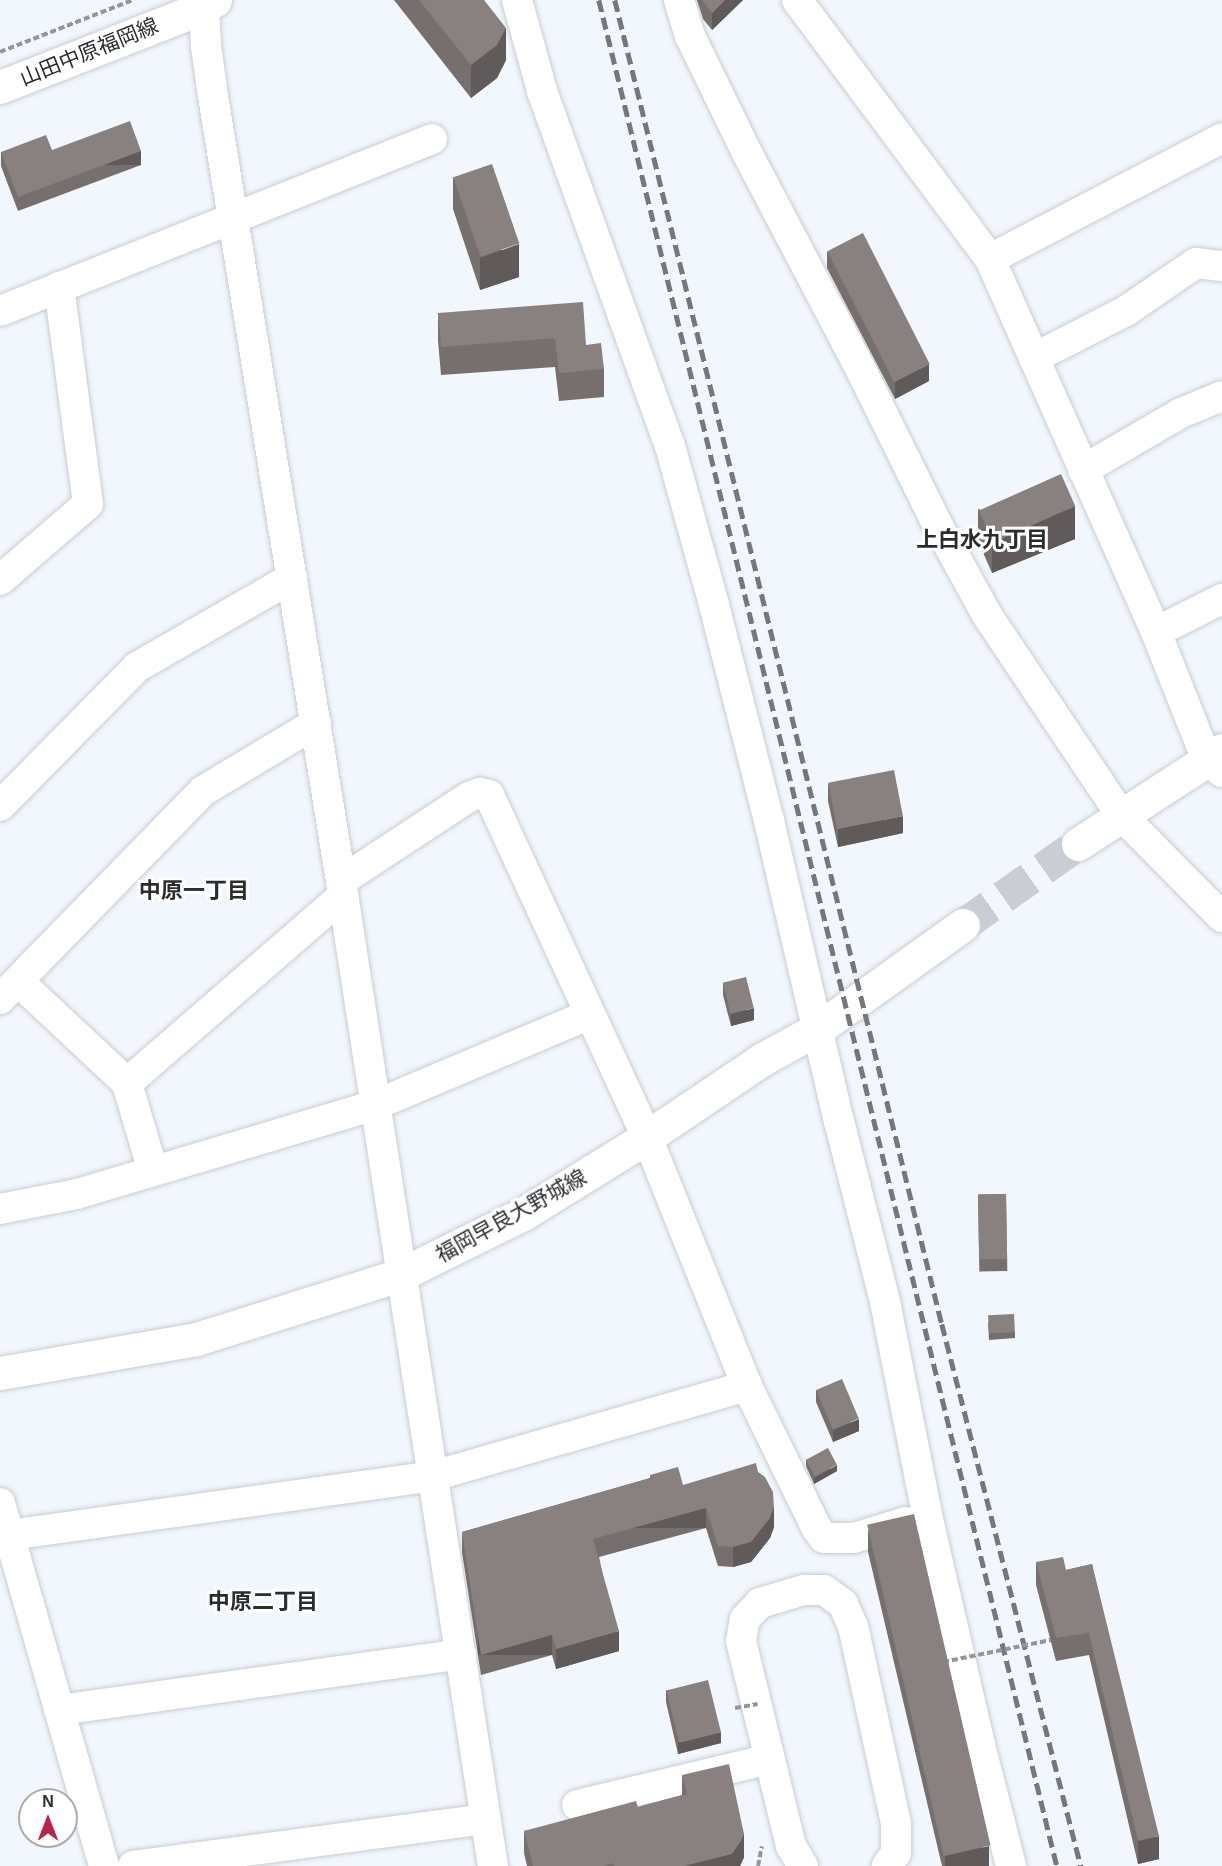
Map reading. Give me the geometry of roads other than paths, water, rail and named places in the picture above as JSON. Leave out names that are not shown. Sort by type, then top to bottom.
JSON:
[{"type":"main road","name":"山田中原福岡線","points":[[0,87],[207,2]]},
{"type":"main road","points":[[1077,844],[1121,815],[1217,761]]},
{"type":"main road","name":"福岡早良大野城線","points":[[0,1373],[196,1340],[400,1275],[523,1214],[647,1137],[761,1060],[819,1028],[963,925]]},
{"type":"street","points":[[517,0],[542,92],[670,446],[770,821],[885,1302],[927,1515],[980,1745],[1011,1866]]},
{"type":"street","points":[[679,0],[690,36],[746,152],[861,370],[937,524],[987,615],[1121,815],[1222,917]]},
{"type":"street","points":[[797,0],[990,259],[1156,632],[1217,761]]},
{"type":"street","points":[[207,2],[206,46],[316,723],[493,1866]]},
{"type":"street","points":[[990,259],[1222,138]]},
{"type":"street","points":[[0,311],[432,139]]},
{"type":"street","points":[[1034,358],[1126,311],[1196,263],[1222,266]]},
{"type":"street","points":[[0,580],[88,504],[59,287]]},
{"type":"street","points":[[1083,470],[1181,413],[1222,396]]},
{"type":"street","points":[[0,806],[137,667],[292,578]]},
{"type":"street","points":[[1156,632],[1222,599]]},
{"type":"street","points":[[153,1171],[127,1083],[9,990],[203,790],[316,723]]},
{"type":"street","points":[[127,1083],[342,889],[469,797],[480,793],[489,795],[647,1137],[747,1386],[817,1529],[824,1538],[854,1538],[927,1515]]},
{"type":"street","points":[[0,1209],[77,1194],[375,1105],[590,1014]]},
{"type":"street","points":[[9,1535],[433,1476],[747,1386]]},
{"type":"street","points":[[0,1503],[104,1866]]},
{"type":"street","points":[[794,1859],[741,1641],[746,1619],[760,1603],[804,1590],[824,1590],[843,1604],[853,1626],[896,1824],[896,1853],[887,1866]]},
{"type":"street","points":[[59,1710],[461,1654]]},
{"type":"street","points":[[578,1805],[770,1758]]},
{"type":"street","points":[[133,1866],[485,1819]]},
{"type":"tunnel","points":[[963,925],[1078,844]]},
{"type":"railway","points":[[599,0],[1057,1866]]},
{"type":"railway","points":[[615,0],[942,1324],[1081,1866]]},
{"type":"district","name":"上白水九丁目","points":[[982,540]]},
{"type":"district","name":"中原一丁目","points":[[194,891]]},
{"type":"district","name":"中原二丁目","points":[[263,1602]]}]
